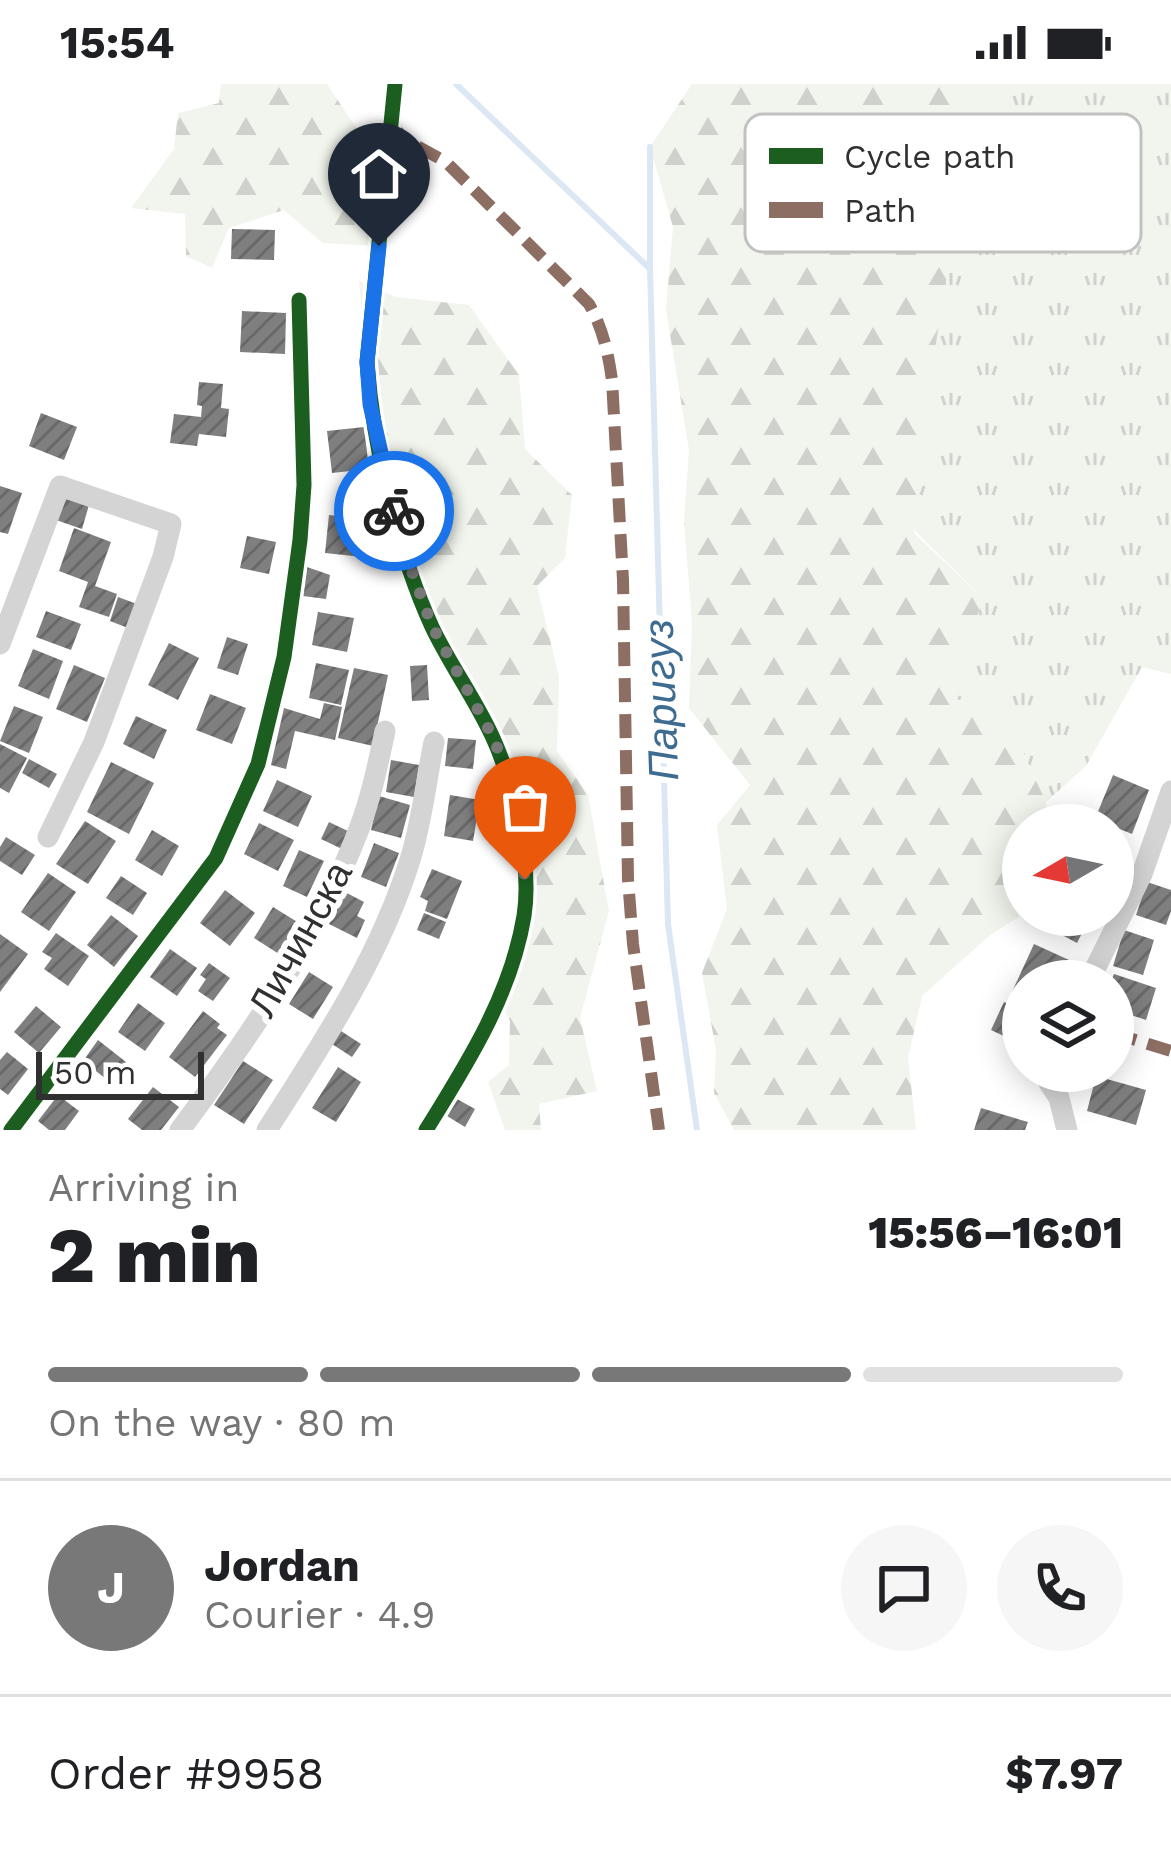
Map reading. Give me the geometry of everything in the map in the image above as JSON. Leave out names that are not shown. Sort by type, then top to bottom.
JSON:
[{"type":"street","points":[[394,84],[367,362],[370,404],[410,567],[432,626],[494,739],[512,788],[525,879],[525,911],[510,969],[473,1054],[427,1130]]},
{"type":"street","points":[[11,1130],[216,858],[258,764],[284,657],[300,540],[304,485],[299,301]]},
{"type":"street","points":[[0,644],[60,486],[171,524],[94,742],[48,837]]},
{"type":"street","name":"Личинска","points":[[180,1130],[304,947],[359,828],[385,731]]},
{"type":"street","points":[[267,1130],[354,992],[410,861],[434,742]]},
{"type":"street","points":[[1099,960],[1142,874],[1171,791]]},
{"type":"street","points":[[1055,1092],[1067,1130]]},
{"type":"green space","points":[[221,84],[327,84],[387,174],[379,246],[323,243],[284,210],[229,228],[212,268],[186,256],[185,214],[131,208],[174,149],[178,113],[219,103]]},
{"type":"green space","points":[[692,84],[971,84],[968,114],[745,114],[745,252],[950,252],[914,533],[983,598],[952,697],[1009,722],[1046,802],[1002,804],[1002,928],[922,996],[908,1058],[916,1130],[734,1130],[714,1093],[716,1050],[702,973],[727,909],[717,825],[750,785],[689,708],[692,623],[684,521],[689,450],[666,310],[673,227],[650,147]]},
{"type":"green space","points":[[970,84],[1171,84],[1171,674],[1142,667],[1086,766],[1046,802],[1009,722],[952,697],[983,598],[914,530],[948,252],[1141,252],[1141,114],[966,114]]},
{"type":"green space","points":[[359,281],[396,297],[469,305],[519,375],[525,449],[572,495],[565,558],[537,586],[559,677],[557,751],[588,795],[609,911],[580,1018],[597,1091],[539,1104],[541,1130],[505,1130],[488,1082],[509,1065],[510,1021],[498,1000],[525,911],[512,788],[432,626],[370,404]]},
{"type":"building","points":[[232,229],[275,230],[274,260],[231,259]]},
{"type":"building","points":[[242,311],[286,313],[285,354],[240,352]]},
{"type":"building","points":[[199,382],[223,384],[221,408],[229,409],[226,437],[199,434],[197,446],[170,443],[174,414],[201,417]]},
{"type":"building","points":[[41,413],[77,427],[64,460],[29,446]]},
{"type":"building","points":[[364,427],[369,469],[332,473],[327,431]]},
{"type":"building","points":[[0,486],[22,493],[8,534],[0,532]]},
{"type":"building","points":[[64,496],[89,505],[82,529],[56,520]]},
{"type":"building","points":[[329,515],[367,519],[363,557],[325,553]]},
{"type":"building","points":[[74,528],[111,542],[95,586],[117,594],[109,617],[79,607],[88,582],[59,571]]},
{"type":"building","points":[[247,536],[276,542],[269,574],[240,568]]},
{"type":"building","points":[[307,567],[330,575],[326,599],[303,596]]},
{"type":"building","points":[[118,597],[137,604],[128,628],[110,621]]},
{"type":"building","points":[[46,611],[81,624],[71,650],[36,637]]},
{"type":"building","points":[[318,612],[354,618],[347,652],[312,645]]},
{"type":"building","points":[[227,637],[248,644],[238,675],[217,668]]},
{"type":"building","points":[[169,643],[199,658],[178,700],[148,685]]},
{"type":"building","points":[[33,649],[63,661],[49,699],[18,686]]},
{"type":"building","points":[[316,663],[349,670],[341,705],[309,698]]},
{"type":"building","points":[[74,665],[105,678],[87,722],[56,709]]},
{"type":"building","points":[[427,665],[429,700],[412,701],[410,666]]},
{"type":"building","points":[[354,668],[388,675],[373,746],[338,738]]},
{"type":"building","points":[[210,694],[246,708],[232,744],[196,730]]},
{"type":"building","points":[[324,703],[342,707],[335,740],[295,731],[286,769],[271,765],[284,708],[320,719]]},
{"type":"building","points":[[14,706],[43,717],[29,753],[0,741]]},
{"type":"building","points":[[136,716],[167,730],[154,759],[123,744]]},
{"type":"building","points":[[448,738],[476,740],[473,769],[445,766]]},
{"type":"building","points":[[0,744],[27,758],[9,793],[0,788]]},
{"type":"building","points":[[29,759],[57,774],[49,788],[22,773]]},
{"type":"building","points":[[391,760],[419,765],[414,797],[386,792]]},
{"type":"building","points":[[111,762],[154,783],[129,834],[87,812]]},
{"type":"building","points":[[1113,775],[1149,790],[1134,829],[1134,804],[1101,804]]},
{"type":"building","points":[[277,780],[312,796],[298,827],[263,811]]},
{"type":"building","points":[[450,795],[480,800],[473,841],[444,836]]},
{"type":"building","points":[[379,796],[410,805],[401,838],[371,830]]},
{"type":"building","points":[[85,821],[116,841],[88,884],[56,864]]},
{"type":"building","points":[[329,822],[350,832],[342,849],[321,839]]},
{"type":"building","points":[[259,823],[294,840],[278,871],[244,854]]},
{"type":"building","points":[[152,830],[179,846],[162,876],[135,860]]},
{"type":"building","points":[[6,837],[35,855],[22,875],[0,861]]},
{"type":"building","points":[[374,843],[399,853],[386,887],[361,877]]},
{"type":"building","points":[[299,850],[324,861],[307,897],[283,886]]},
{"type":"building","points":[[432,869],[462,881],[447,919],[425,911],[428,901],[420,897]]},
{"type":"building","points":[[48,873],[76,892],[49,931],[21,912]]},
{"type":"building","points":[[121,876],[147,893],[133,915],[106,898]]},
{"type":"building","points":[[1147,882],[1171,890],[1166,925],[1136,915]]},
{"type":"building","points":[[225,890],[255,913],[230,946],[200,923]]},
{"type":"building","points":[[345,892],[364,902],[357,916],[365,920],[357,938],[329,924]]},
{"type":"building","points":[[273,907],[299,923],[279,954],[254,938]]},
{"type":"building","points":[[424,913],[446,922],[439,939],[417,930]]},
{"type":"building","points":[[111,915],[138,936],[114,967],[87,945]]},
{"type":"building","points":[[56,933],[89,956],[68,986],[44,969],[52,958],[42,952]]},
{"type":"building","points":[[1134,933],[1154,940],[1143,975],[1134,972],[1134,960],[1115,960],[1122,936]]},
{"type":"building","points":[[0,934],[28,954],[0,992]]},
{"type":"building","points":[[1034,944],[1069,960],[1027,960]]},
{"type":"building","points":[[170,949],[197,968],[177,996],[150,977]]},
{"type":"building","points":[[209,963],[230,978],[213,1001],[198,991],[206,979],[200,975]]},
{"type":"building","points":[[309,972],[333,987],[313,1019],[289,1004]]},
{"type":"building","points":[[1134,981],[1156,988],[1146,1020],[1134,1016]]},
{"type":"building","points":[[138,1003],[165,1023],[145,1051],[118,1032]]},
{"type":"building","points":[[36,1006],[61,1027],[39,1053],[14,1032]]},
{"type":"building","points":[[1002,1006],[1002,1035],[991,1030]]},
{"type":"building","points":[[203,1011],[227,1035],[195,1077],[169,1057]]},
{"type":"building","points":[[341,1031],[361,1044],[352,1057],[332,1044]]},
{"type":"building","points":[[98,1040],[126,1062],[110,1082],[83,1061]]},
{"type":"building","points":[[7,1052],[28,1069],[8,1095],[0,1089],[0,1060]]},
{"type":"building","points":[[243,1061],[273,1080],[244,1124],[214,1105]]},
{"type":"building","points":[[338,1067],[361,1082],[336,1122],[312,1108]]},
{"type":"building","points":[[153,1087],[179,1107],[161,1130],[142,1130],[128,1119]]},
{"type":"building","points":[[1134,1087],[1146,1090],[1136,1125],[1087,1111],[1092,1092],[1134,1092]]},
{"type":"building","points":[[58,1095],[79,1111],[65,1130],[49,1130],[38,1121]]},
{"type":"building","points":[[457,1099],[475,1109],[465,1127],[447,1116]]},
{"type":"building","points":[[981,1108],[1028,1122],[1025,1130],[974,1130]]},
{"type":"waterway","name":"Паригуз","points":[[456,84],[649,268]]},
{"type":"waterway","name":"Паригуз","points":[[650,147],[668,924],[697,1130]]},
{"type":"marked path","points":[[392,123],[402,138],[446,162],[589,304],[604,341],[612,380],[623,580],[628,879],[659,1130]]},
{"type":"marked path","points":[[1134,1040],[1171,1051]]},
{"type":"cycle path","points":[[395,84],[367,362],[375,428],[389,497],[419,597],[501,757],[519,826],[526,896],[518,945],[498,1001],[426,1130]]},
{"type":"cycle path","points":[[11,1130],[216,858],[258,764],[284,657],[300,540],[304,485],[299,300]]},
{"type":"way so far","points":[[394,511],[432,626],[494,739],[512,788],[525,879]]},
{"type":"route","points":[[379,246],[367,362],[370,404],[394,511]]}]
